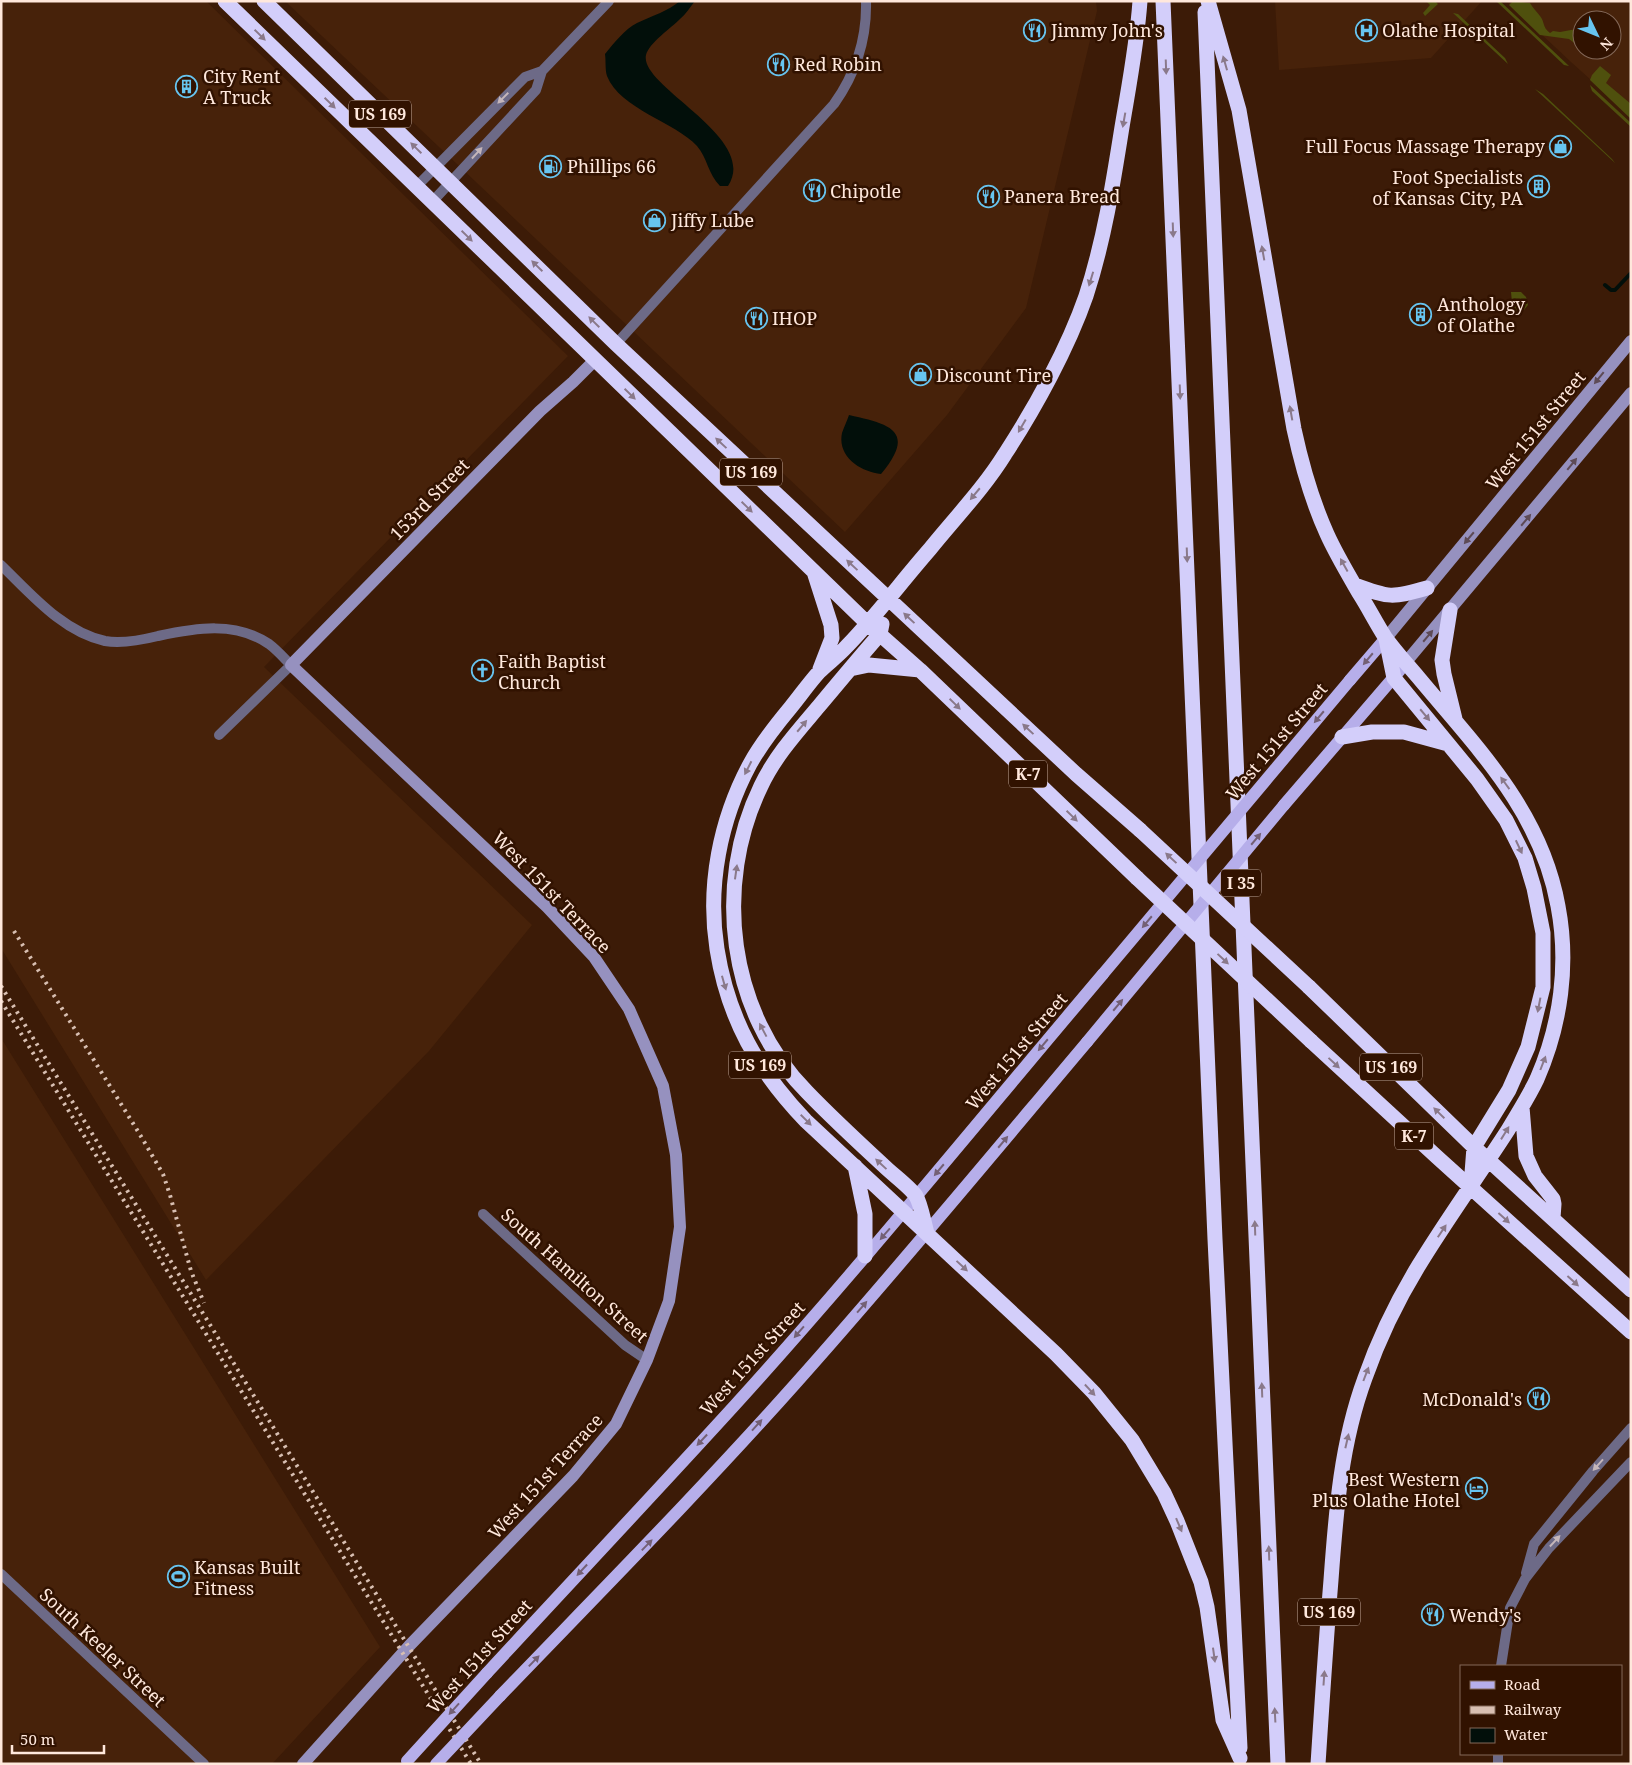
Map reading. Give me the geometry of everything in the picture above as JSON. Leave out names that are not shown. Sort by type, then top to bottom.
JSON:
[{"type":"highway","name":"US 169","points":[[225,1],[814,572],[832,625],[832,638],[818,673],[764,742],[751,762],[724,826],[716,866],[713,912],[714,935],[728,1000],[746,1042],[786,1100],[806,1121],[1056,1354],[1094,1393],[1127,1433],[1164,1493],[1201,1582],[1208,1607],[1223,1720],[1240,1761]]},
{"type":"highway","name":"US 169","points":[[264,1],[616,344],[1076,774],[1140,830],[1308,987],[1489,1160],[1419,1265],[1396,1305],[1379,1340],[1364,1380],[1352,1421],[1342,1462],[1318,1764]]},
{"type":"highway","points":[[818,673],[846,648],[981,488],[1005,455],[1047,382],[1071,335],[1085,299],[1104,231],[1138,38],[1140,1]]},
{"type":"highway","name":"I 35","points":[[1163,1],[1215,1239],[1240,1761]]},
{"type":"highway","points":[[1206,1],[1239,110],[1286,387],[1301,461],[1328,536],[1386,638],[1503,780],[1522,808],[1538,838],[1549,868],[1558,907],[1562,946],[1562,982],[1558,1010],[1548,1050],[1536,1082],[1489,1160],[1631,1290]]},
{"type":"highway","name":"I 35","points":[[1206,1],[1278,1764]]},
{"type":"highway","name":"K-7","points":[[814,572],[1311,1041],[1631,1332]]},
{"type":"highway","points":[[1355,585],[1386,596],[1397,596],[1427,588]]},
{"type":"highway","points":[[888,598],[880,634],[792,738],[762,785],[749,815],[740,845],[733,896],[736,947],[746,990],[758,1019],[784,1066],[823,1108],[917,1197],[926,1233]]},
{"type":"highway","points":[[1450,610],[1442,660],[1456,723]]},
{"type":"highway","points":[[1386,638],[1394,678],[1493,800],[1506,820],[1524,858],[1534,888],[1543,933],[1543,987],[1528,1047],[1509,1090],[1474,1147],[1471,1188]]},
{"type":"highway","points":[[850,669],[869,665],[920,670]]},
{"type":"highway","points":[[1342,737],[1372,732],[1404,732],[1448,744]]},
{"type":"highway","points":[[1522,1107],[1526,1156],[1535,1176],[1552,1199],[1554,1204],[1553,1218]]},
{"type":"highway","points":[[855,1166],[865,1214],[865,1256]]},
{"type":"main road","name":"West 151st Street","points":[[406,1763],[735,1405],[917,1197],[1386,638]]},
{"type":"main road","points":[[436,1764],[673,1518],[796,1383],[926,1233],[1406,662]]},
{"type":"street","points":[[432,202],[536,90],[542,71],[609,1]]},
{"type":"street","points":[[616,344],[843,92],[858,58],[864,37],[866,1]]},
{"type":"street","points":[[416,187],[525,77],[542,71]]},
{"type":"street","name":"West 151st Street","points":[[1386,638],[1631,341]]},
{"type":"street","name":"153rd Street","points":[[291,665],[540,411],[595,360]]},
{"type":"street","points":[[1406,662],[1631,394]]},
{"type":"street","points":[[1,565],[50,611],[78,630],[106,641],[139,640],[194,628],[220,627],[250,634],[270,644],[291,665],[219,735]]},
{"type":"street","name":"West 151st Terrace","points":[[291,665],[547,907],[594,957],[629,1009],[663,1086],[676,1155],[680,1227],[669,1301],[647,1360],[616,1424],[574,1476],[403,1653],[303,1764]]},
{"type":"street","name":"South Hamilton Street","points":[[483,1214],[625,1345],[647,1360]]},
{"type":"street","points":[[1525,1579],[1534,1544],[1593,1471],[1631,1428]]},
{"type":"street","points":[[1502,1665],[1510,1608],[1525,1579],[1549,1548],[1631,1462]]},
{"type":"street","name":"South Keeler Street","points":[[1,1574],[204,1764]]},
{"type":"shaded area","points":[[1,1],[206,1],[568,356],[264,667],[532,925],[429,1051],[206,1280],[1,948]]},
{"type":"shaded area","points":[[285,1],[1096,1],[1097,11],[1026,308],[947,415],[845,532]]},
{"type":"shaded area","name":"Olathe Hospital","points":[[1275,1],[1482,1],[1431,58],[1279,70]]},
{"type":"shaded area","points":[[1426,1],[1435,1],[1438,4],[1425,16],[1423,13],[1430,5]]},
{"type":"shaded area","points":[[1496,1],[1500,1],[1569,66],[1564,65]]},
{"type":"shaded area","name":"Olathe Hospital","points":[[1506,1],[1631,1],[1631,116],[1571,62]]},
{"type":"shaded area","points":[[1513,1],[1530,3],[1542,18],[1546,29],[1550,33],[1553,31],[1572,30],[1572,41],[1569,39],[1540,35],[1509,5]]},
{"type":"shaded area","points":[[1453,13],[1458,14],[1505,58],[1508,64]]},
{"type":"shaded area","points":[[1600,66],[1611,75],[1606,83],[1631,104],[1631,119],[1590,80]]},
{"type":"shaded area","points":[[1590,85],[1631,123],[1631,127],[1592,91]]},
{"type":"shaded area","points":[[1535,89],[1543,94],[1615,163]]},
{"type":"shaded area","points":[[1511,292],[1521,292],[1526,297],[1528,305],[1524,310],[1513,313]]},
{"type":"shaded area","points":[[1,1038],[380,1647],[272,1764],[1,1764]]},
{"type":"water","points":[[680,1],[695,1],[682,17],[648,50],[646,55],[649,68],[660,82],[714,131],[728,149],[733,168],[728,186],[720,186],[716,181],[697,146],[687,137],[623,97],[606,74],[605,54],[624,33],[637,23],[665,11]]},
{"type":"water","points":[[849,415],[887,426],[898,439],[897,448],[892,459],[881,474],[873,473],[852,462],[843,449],[841,442],[842,433]]},
{"type":"waterway","points":[[1605,285],[1611,290],[1615,290],[1631,273]]},
{"type":"railway","points":[[14,931],[163,1174],[191,1271],[204,1303]]},
{"type":"railway","points":[[1,986],[481,1764]]},
{"type":"railway","points":[[1,1001],[471,1764]]},
{"type":"place","name":"Jimmy John's","points":[[1035,30]]},
{"type":"place","name":"Olathe Hospital","points":[[1366,30]]},
{"type":"place","name":"Red Robin","points":[[778,64]]},
{"type":"place","name":"City Rent A Truck","points":[[187,86]]},
{"type":"place","name":"Full Focus Massage Therapy","points":[[1561,146]]},
{"type":"place","name":"Phillips 66","points":[[551,166]]},
{"type":"place","name":"Foot Specialists of Kansas City, PA","points":[[1539,187]]},
{"type":"place","name":"Chipotle","points":[[814,191]]},
{"type":"place","name":"Panera Bread","points":[[988,196]]},
{"type":"place","name":"Jiffy Lube","points":[[655,220]]},
{"type":"place","name":"Anthology of Olathe","points":[[1421,314]]},
{"type":"place","name":"IHOP","points":[[756,318]]},
{"type":"place","name":"Discount Tire","points":[[920,375]]},
{"type":"place","name":"Faith Baptist Church","points":[[482,671]]},
{"type":"place","name":"McDonald's","points":[[1538,1399]]},
{"type":"place","name":"Best Western Plus Olathe Hotel","points":[[1476,1489]]},
{"type":"place","name":"Kansas Built Fitness","points":[[178,1577]]},
{"type":"place","name":"Wendy's","points":[[1433,1615]]}]
